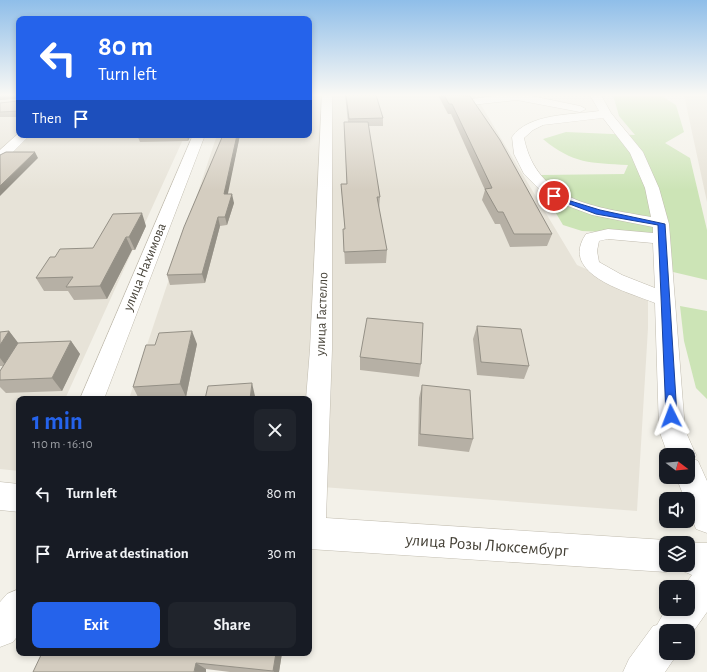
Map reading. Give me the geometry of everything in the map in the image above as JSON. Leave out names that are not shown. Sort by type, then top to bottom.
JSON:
[{"type":"street","name":"улица Гастелло","points":[[312,487],[321,349],[323,126]]},
{"type":"street","points":[[530,126],[518,137],[521,154],[531,174],[554,196],[598,212],[662,232]]},
{"type":"street","points":[[616,126],[636,152],[652,188],[662,232],[672,430],[679,448]]},
{"type":"street","points":[[0,157],[21,138]]},
{"type":"street","name":"улица Нахимова","points":[[93,396],[198,138]]},
{"type":"street","points":[[662,232],[608,234],[592,238],[588,246],[588,258],[592,265],[608,275],[666,300]]},
{"type":"street","points":[[694,484],[707,518]]},
{"type":"street","points":[[0,496],[16,498]]},
{"type":"street","name":"улица Розы Люксембург","points":[[312,533],[659,556]]},
{"type":"street","points":[[695,558],[707,559]]},
{"type":"street","points":[[677,624],[707,583]]},
{"type":"street","points":[[0,629],[16,610]]},
{"type":"street","points":[[642,672],[659,649]]},
{"type":"shaded area","points":[[0,126],[16,126],[16,138],[184,138],[66,396],[16,396],[16,471],[0,469]]},
{"type":"shaded area","points":[[312,126],[494,126],[577,265],[648,296],[648,328],[637,511],[312,486],[312,396],[130,396],[216,138],[312,138]]},
{"type":"shaded area","points":[[691,126],[707,126],[707,202]]},
{"type":"green space","points":[[628,126],[682,126],[684,132],[665,143],[690,158],[707,230],[707,280],[673,272],[668,235],[582,231],[563,225],[547,198],[539,175],[624,174],[628,165],[603,164],[573,158],[543,139],[566,132],[635,135]]},
{"type":"green space","points":[[680,306],[707,311],[707,399],[696,388],[684,341]]},
{"type":"building","points":[[344,126],[369,126],[380,197],[377,197],[387,250],[344,252],[343,229],[345,229],[341,184],[347,184]]},
{"type":"building","points":[[463,126],[491,126],[500,140],[552,234],[514,234],[503,212],[498,212],[485,189],[492,188]]},
{"type":"building","points":[[222,138],[236,138],[224,194],[232,194],[225,217],[218,217],[202,274],[167,275],[184,227]]},
{"type":"building","points":[[6,152],[35,152],[0,186],[0,155]]},
{"type":"building","points":[[142,213],[129,237],[126,237],[100,286],[66,287],[73,277],[36,278],[50,257],[55,257],[60,249],[93,248],[113,214]]},
{"type":"building","points":[[367,318],[423,323],[421,364],[360,357]]},
{"type":"building","points":[[477,326],[521,329],[529,366],[481,362]]},
{"type":"building","points":[[9,331],[0,345],[0,332]]},
{"type":"building","points":[[192,331],[180,384],[133,387],[146,345],[155,345],[159,333]]},
{"type":"building","points":[[71,341],[52,378],[0,380],[0,371],[18,343]]},
{"type":"building","points":[[252,383],[250,396],[206,396],[208,386]]},
{"type":"building","points":[[422,385],[470,390],[473,439],[420,434]]},
{"type":"building","points":[[41,656],[276,656],[273,671],[196,663],[194,672],[33,672]]},
{"type":"route","points":[[554,196],[598,212],[661,224],[671,416]]}]
